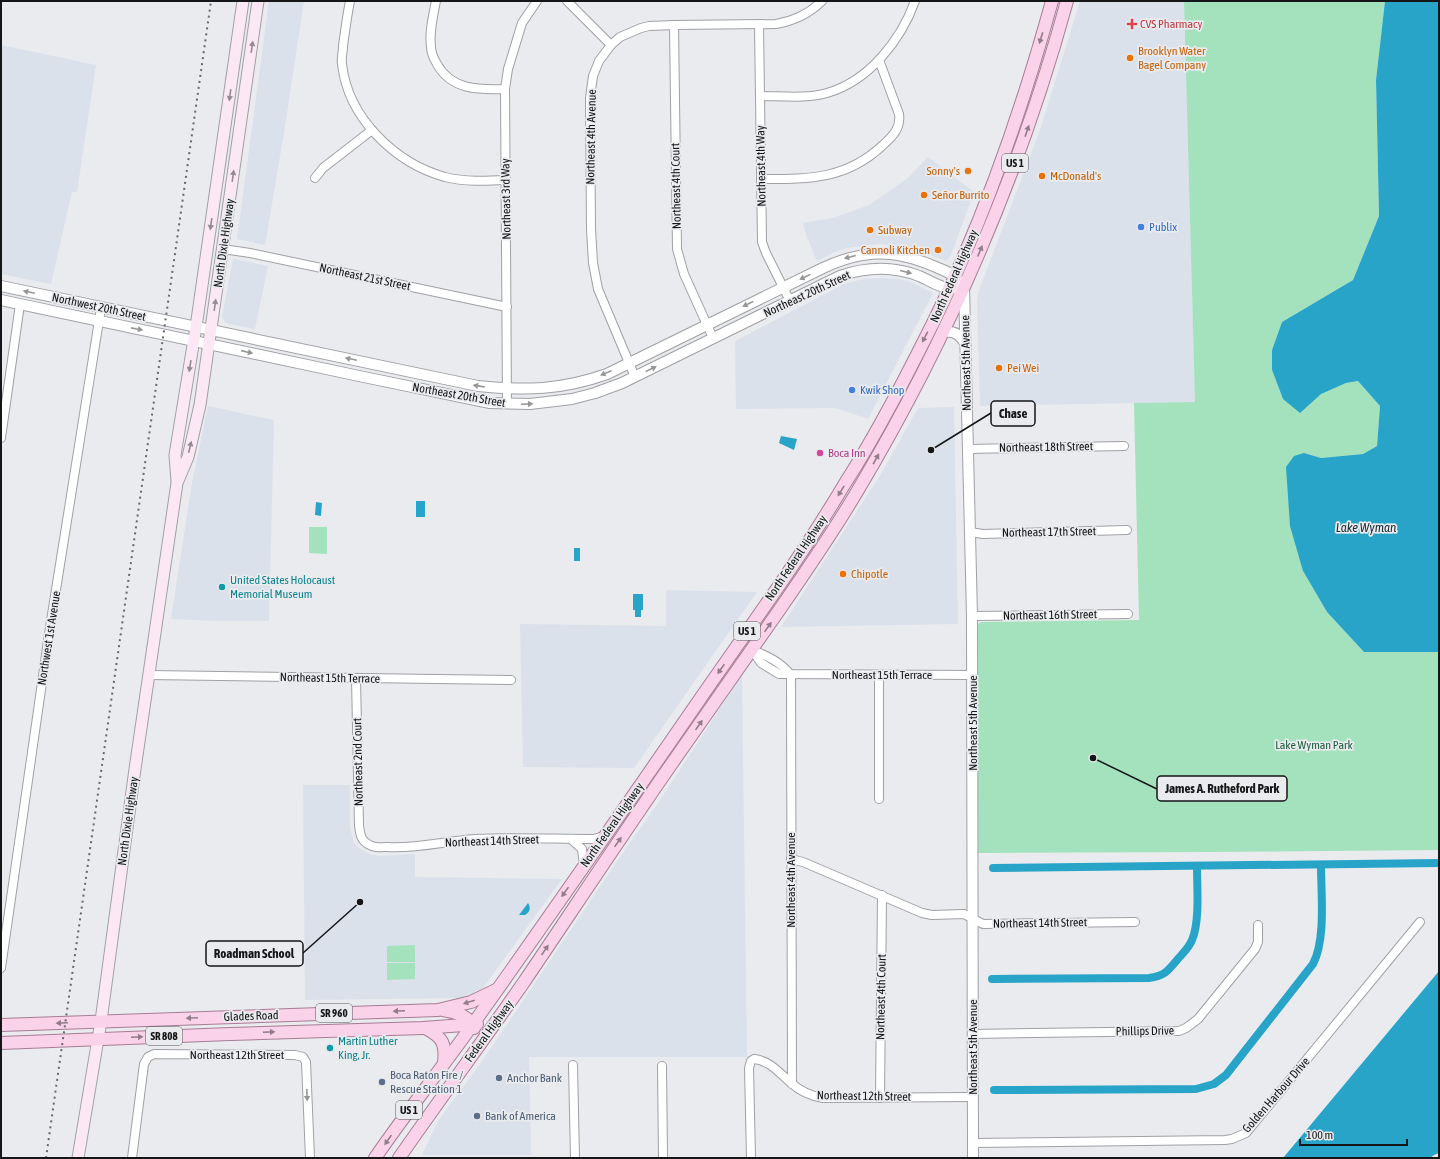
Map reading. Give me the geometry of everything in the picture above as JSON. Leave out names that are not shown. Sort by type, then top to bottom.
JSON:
[{"type":"main road","name":"North Dixie Highway","points":[[78,1158],[101,1021],[177,483],[175,455],[194,341],[243,1]]},
{"type":"main road","name":"North Dixie Highway","points":[[177,483],[188,457],[197,416],[223,249],[258,1]]},
{"type":"main road","name":"North Federal Highway","points":[[444,1063],[473,1024],[753,623],[804,549],[856,466],[886,413],[936,317],[955,275],[984,205],[1026,92],[1052,1]]},
{"type":"main road","points":[[1060,1],[1063,14]]},
{"type":"main road","name":"North Federal Highway","points":[[523,982],[596,873],[816,557],[858,492],[898,420],[944,332],[997,210],[1021,148],[1067,1]]},
{"type":"main road","points":[[227,115],[242,117]]},
{"type":"main road","points":[[886,413],[898,420]]},
{"type":"main road","points":[[856,466],[855,484],[858,492]]},
{"type":"main road","points":[[752,650],[750,644],[750,633],[753,623]]},
{"type":"main road","points":[[737,670],[741,655],[739,643]]},
{"type":"main road","points":[[592,853],[592,863],[596,873]]},
{"type":"main road","name":"Federal Highway","points":[[400,1158],[523,982]]},
{"type":"main road","points":[[494,994],[491,1009],[497,1019]]},
{"type":"main road","name":"Glades Road","points":[[1,1025],[438,1010],[471,1002],[494,994]]},
{"type":"main road","points":[[438,1010],[452,1011],[461,1015],[473,1024],[475,1034],[474,1051]]},
{"type":"main road","name":"Glades Road","points":[[1,1043],[424,1028],[473,1024],[497,1019]]},
{"type":"main road","points":[[424,1028],[435,1033],[442,1040],[445,1052],[444,1063]]},
{"type":"main road","name":"US 1","points":[[375,1158],[444,1063]]},
{"type":"street","points":[[350,1],[341,63],[350,96],[372,130],[395,152],[411,162],[444,176],[461,180],[506,180]]},
{"type":"street","points":[[436,1],[430,36],[431,49],[439,68],[446,77],[467,88],[481,90],[505,89]]},
{"type":"street","name":"Northeast 3rd Way","points":[[507,404],[505,89],[508,69],[522,23],[537,1]]},
{"type":"street","points":[[566,1],[611,45]]},
{"type":"street","name":"Northeast 4th Avenue","points":[[635,377],[598,289],[593,263],[591,229],[590,98],[593,76],[599,61],[611,45],[627,33],[641,28],[674,25],[776,24],[790,21],[808,12],[822,1]]},
{"type":"street","points":[[760,96],[812,96],[841,88],[854,80],[879,60],[899,35],[907,21],[915,1]]},
{"type":"street","name":"Northeast 4th Way","points":[[759,24],[762,242],[790,301]]},
{"type":"street","name":"Northeast 4th Court","points":[[674,25],[677,249],[684,274],[713,338]]},
{"type":"street","points":[[761,180],[812,178],[840,171],[866,158],[889,139],[898,128],[900,121],[899,114],[879,60]]},
{"type":"street","points":[[315,178],[323,168],[372,130]]},
{"type":"street","name":"Northeast 21st Street","points":[[223,249],[250,253],[507,307]]},
{"type":"street","points":[[878,254],[879,269]]},
{"type":"street","name":"Northeast 20th Street","points":[[196,327],[478,386],[507,389],[533,389],[570,385],[607,374],[783,287],[842,260],[860,255],[901,255],[913,258],[955,275]]},
{"type":"street","name":"Northeast 20th Street","points":[[194,341],[490,403],[530,404],[572,399],[596,393],[635,377],[840,276],[859,271],[879,269],[895,270],[907,272],[933,282],[948,290]]},
{"type":"street","points":[[948,290],[964,287],[955,275]]},
{"type":"street","name":"Northwest 20th Street","points":[[1,286],[196,327]]},
{"type":"street","name":"Northeast 5th Avenue","points":[[964,287],[973,675],[973,1158]]},
{"type":"street","points":[[34,307],[52,302],[56,298]]},
{"type":"street","name":"Northwest 20th Street","points":[[1,300],[194,341]]},
{"type":"street","points":[[1,438],[20,304]]},
{"type":"street","name":"Northwest 1st Avenue","points":[[1,968],[50,627],[101,308]]},
{"type":"street","points":[[944,332],[954,332],[959,335],[965,343]]},
{"type":"street","points":[[324,369],[325,353]]},
{"type":"street","name":"Northeast 18th Street","points":[[968,449],[1124,446]]},
{"type":"street","name":"Northeast 17th Street","points":[[970,532],[983,534],[1127,530]]},
{"type":"street","points":[[804,549],[816,557]]},
{"type":"street","name":"Northeast 16th Street","points":[[972,616],[1128,614]]},
{"type":"street","name":"Northeast 15th Terrace","points":[[752,650],[761,662],[779,674],[973,675]]},
{"type":"street","name":"Northeast 15th Terrace","points":[[149,675],[510,680]]},
{"type":"street","name":"Northeast 4th Avenue","points":[[791,675],[792,1084]]},
{"type":"street","points":[[879,675],[880,799]]},
{"type":"street","name":"Northeast 2nd Court","points":[[356,678],[359,825],[360,837],[366,843]]},
{"type":"street","name":"Northeast 14th Street","points":[[366,843],[374,847],[400,848],[476,839],[593,839],[604,836]]},
{"type":"street","points":[[571,839],[582,849],[584,865]]},
{"type":"street","name":"Northeast 14th Street","points":[[791,859],[803,862],[922,913],[932,915],[964,914],[983,924],[1134,922]]},
{"type":"street","name":"Northeast 4th Court","points":[[880,1098],[882,895]]},
{"type":"street","name":"Golden Harbour Drive","points":[[973,1143],[1225,1140],[1239,1137],[1246,1133],[1420,922]]},
{"type":"street","name":"Phillips Drive","points":[[973,1034],[1179,1031],[1186,1028],[1198,1019],[1255,949],[1258,942],[1258,925]]},
{"type":"street","name":"Northeast 12th Street","points":[[132,1158],[144,1064],[148,1057],[154,1054],[295,1055],[303,1057],[306,1062],[310,1158]]},
{"type":"street","name":"Northeast 12th Street","points":[[751,1158],[749,1068],[754,1059],[772,1065],[792,1084],[808,1094],[823,1098],[973,1097]]},
{"type":"street","points":[[573,1065],[575,1158]]},
{"type":"street","points":[[662,1066],[663,1158]]},
{"type":"shaded area","points":[[269,1],[304,1],[265,245],[237,239]]},
{"type":"shaded area","points":[[1080,1],[1184,1],[1195,402],[980,406],[978,293],[1040,130]]},
{"type":"shaded area","points":[[1,45],[96,65],[77,192],[72,192],[51,284],[1,274]]},
{"type":"shaded area","points":[[928,157],[974,192],[951,255],[946,261],[913,248],[879,244],[847,248],[817,261],[806,235],[803,223],[833,218],[869,205],[908,178]]},
{"type":"shaded area","points":[[233,259],[268,266],[255,329],[229,324],[225,322],[222,317]]},
{"type":"shaded area","points":[[880,278],[908,281],[933,293],[868,419],[832,408],[736,409],[735,341],[844,284],[863,279]]},
{"type":"shaded area","points":[[208,406],[274,420],[269,621],[171,619],[192,483]]},
{"type":"shaded area","points":[[954,407],[958,624],[781,627],[881,474],[918,408]]},
{"type":"shaded area","points":[[666,590],[757,592],[634,768],[523,767],[520,624],[666,626]]},
{"type":"shaded area","points":[[742,675],[747,1057],[529,1057],[531,1155],[422,1155],[438,1121],[485,1057],[658,803]]},
{"type":"shaded area","points":[[303,785],[350,785],[350,828],[354,842],[359,848],[370,854],[379,856],[415,854],[415,877],[562,879],[483,988],[473,993],[460,998],[305,1000]]},
{"type":"green space","name":"Lake Wyman Park","points":[[1184,1],[1385,1],[1376,80],[1379,216],[1353,280],[1282,322],[1272,350],[1272,370],[1283,399],[1320,394],[1346,383],[1358,381],[1380,406],[1377,446],[1363,454],[1321,458],[1304,453],[1303,571],[1327,612],[1364,652],[1439,652],[1439,850],[977,853],[976,627],[981,622],[1139,620],[1134,403],[1195,402]]},
{"type":"green space","points":[[309,527],[327,527],[327,554],[309,553]]},
{"type":"green space","points":[[415,945],[415,962],[387,962],[387,946]]},
{"type":"green space","points":[[387,963],[415,963],[415,979],[387,980]]},
{"type":"water","name":"Lake Wyman","points":[[1385,1],[1439,1],[1439,652],[1364,652],[1327,612],[1303,571],[1290,526],[1286,467],[1294,456],[1304,453],[1321,458],[1363,454],[1377,446],[1380,406],[1358,381],[1346,383],[1321,394],[1300,413],[1283,399],[1272,370],[1272,350],[1282,322],[1353,280],[1379,216],[1376,80]]},
{"type":"water","points":[[781,436],[797,439],[794,450],[779,443]]},
{"type":"water","points":[[416,501],[425,501],[425,517],[416,517]]},
{"type":"water","points":[[316,502],[322,503],[321,516],[315,515]]},
{"type":"water","points":[[574,548],[580,548],[580,561],[574,561]]},
{"type":"water","points":[[633,594],[643,594],[643,610],[641,610],[641,617],[635,617],[635,610],[633,610]]},
{"type":"water","points":[[528,903],[530,908],[528,913],[525,915],[519,915]]},
{"type":"water","points":[[1439,971],[1439,1153],[1430,1158],[1283,1158]]},
{"type":"waterway","points":[[993,868],[1439,863]]},
{"type":"waterway","points":[[994,1090],[1196,1089],[1214,1084],[1226,1075],[1313,964],[1320,942],[1321,930],[1321,865]]},
{"type":"waterway","points":[[992,979],[1149,978],[1162,974],[1171,967],[1187,948],[1195,933],[1198,904],[1197,866]]},
{"type":"railway","points":[[46,1158],[211,1]]},
{"type":"place","name":"CVS Pharmacy","points":[[1132,24]]},
{"type":"place","name":"Brooklyn Water Bagel Company","points":[[1130,58]]},
{"type":"place","name":"Sonny's","points":[[968,171]]},
{"type":"place","name":"McDonald's","points":[[1042,176]]},
{"type":"place","name":"Señor Burrito","points":[[924,195]]},
{"type":"place","name":"Publix","points":[[1141,227]]},
{"type":"place","name":"Subway","points":[[870,230]]},
{"type":"place","name":"Cannoli Kitchen","points":[[938,250]]},
{"type":"place","name":"Pei Wei","points":[[999,368]]},
{"type":"place","name":"Kwik Shop","points":[[852,390]]},
{"type":"place","name":"Chase","points":[[931,450]]},
{"type":"place","name":"Boca Inn","points":[[820,453]]},
{"type":"place","name":"Chipotle","points":[[843,574]]},
{"type":"place","name":"United States Holocaust Memorial Museum","points":[[222,587]]},
{"type":"place","name":"James A. Rutheford Park","points":[[1093,758]]},
{"type":"place","name":"Roadman School","points":[[360,902]]},
{"type":"place","name":"Martin Luther King, Jr.","points":[[330,1048]]},
{"type":"place","name":"Anchor Bank","points":[[499,1078]]},
{"type":"place","name":"Boca Raton Fire / Rescue Station 1","points":[[382,1082]]},
{"type":"place","name":"Bank of America","points":[[477,1116]]}]
